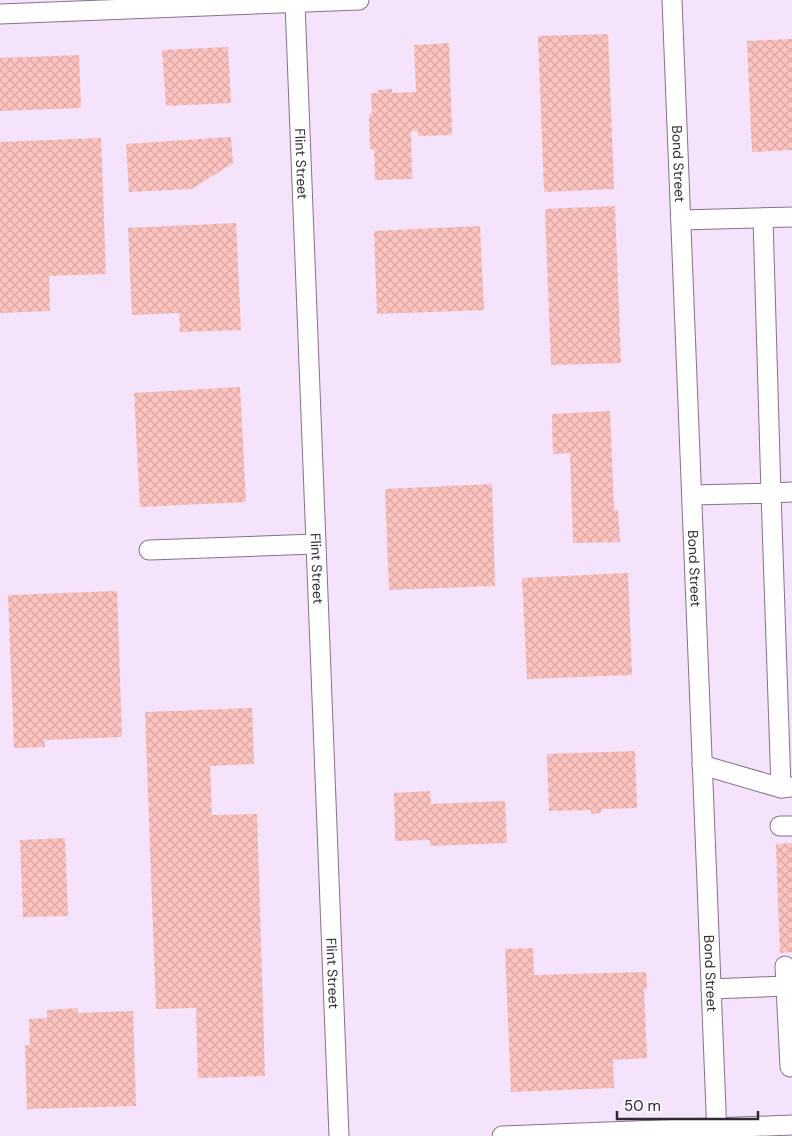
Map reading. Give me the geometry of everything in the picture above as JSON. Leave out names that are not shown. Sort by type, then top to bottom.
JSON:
[{"type":"street","points":[[0,14],[359,0]]},
{"type":"street","name":"Bond Street","points":[[672,0],[716,1132]]},
{"type":"street","name":"Flint Street","points":[[294,3],[339,1136]]},
{"type":"street","points":[[681,220],[792,217]]},
{"type":"street","points":[[702,765],[786,787],[771,493],[763,218]]},
{"type":"street","points":[[692,495],[792,492]]},
{"type":"street","points":[[149,550],[315,544]]},
{"type":"street","points":[[785,966],[790,1067]]},
{"type":"street","points":[[711,989],[786,986]]},
{"type":"street","points":[[502,1136],[716,1132],[792,1125]]},
{"type":"building","points":[[608,34],[614,189],[544,192],[538,36]]},
{"type":"building","points":[[792,39],[792,150],[752,152],[747,41]]},
{"type":"building","points":[[449,43],[452,135],[418,136],[418,131],[411,131],[412,179],[375,180],[374,149],[370,149],[369,115],[372,114],[371,93],[378,93],[378,90],[392,89],[392,93],[416,92],[414,45]]},
{"type":"building","points":[[228,47],[231,103],[166,106],[162,50]]},
{"type":"building","points":[[79,55],[81,108],[0,111],[0,58]]},
{"type":"building","points":[[231,137],[233,163],[192,189],[129,192],[126,144]]},
{"type":"building","points":[[101,138],[106,274],[49,276],[50,311],[0,313],[0,142]]},
{"type":"building","points":[[615,206],[621,363],[551,365],[545,209]]},
{"type":"building","points":[[236,223],[241,330],[180,332],[179,313],[132,315],[128,228]]},
{"type":"building","points":[[480,226],[484,310],[377,314],[374,231]]},
{"type":"building","points":[[240,387],[246,502],[140,507],[134,393]]},
{"type":"building","points":[[610,411],[614,510],[618,510],[620,542],[573,543],[570,453],[553,454],[552,414]]},
{"type":"building","points":[[492,484],[495,586],[389,590],[385,489]]},
{"type":"building","points":[[628,573],[632,675],[527,679],[522,578]]},
{"type":"building","points":[[117,591],[122,737],[44,740],[45,747],[14,748],[8,595]]},
{"type":"building","points":[[252,708],[254,764],[210,766],[212,815],[257,814],[265,1076],[198,1078],[196,1008],[156,1009],[145,712]]},
{"type":"building","points":[[635,751],[637,808],[601,809],[601,813],[591,814],[591,810],[549,811],[547,754]]},
{"type":"building","points":[[430,791],[431,804],[505,801],[507,843],[430,846],[430,840],[395,841],[394,793]]},
{"type":"building","points":[[65,838],[68,916],[23,917],[20,840]]},
{"type":"building","points":[[792,843],[792,952],[780,953],[776,844]]},
{"type":"building","points":[[533,948],[534,975],[646,972],[647,989],[644,989],[647,1058],[613,1060],[614,1088],[511,1092],[505,949]]},
{"type":"building","points":[[78,1008],[78,1013],[133,1011],[136,1106],[27,1109],[25,1045],[30,1045],[29,1019],[47,1018],[47,1010]]}]
